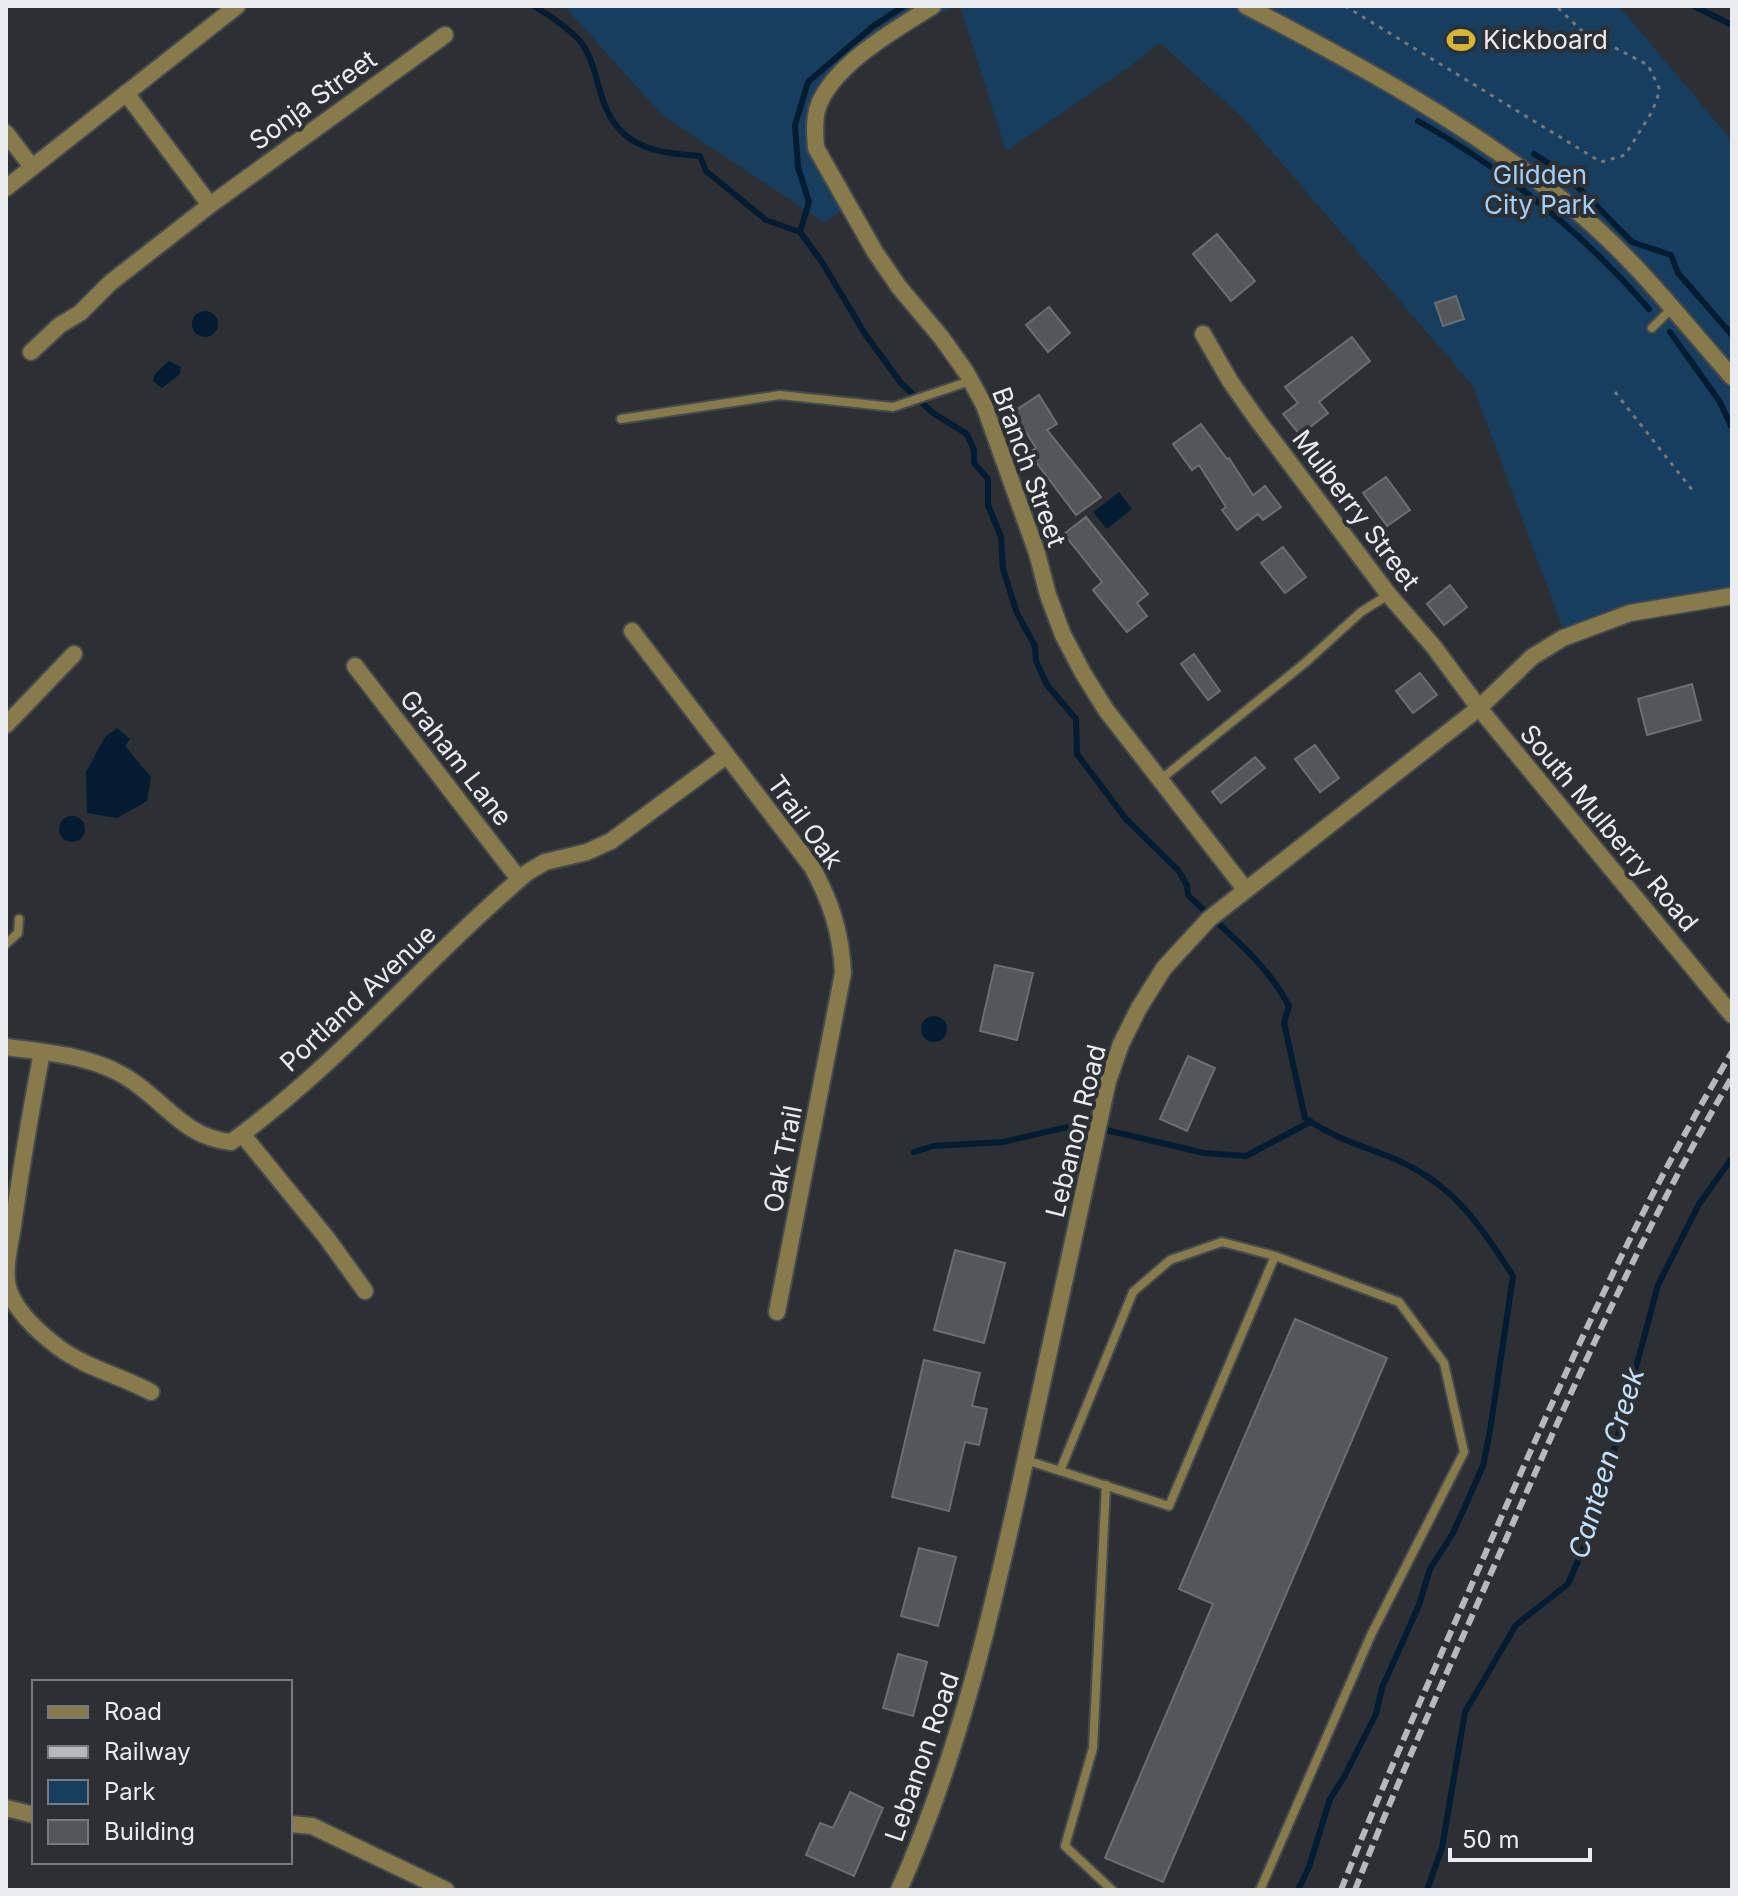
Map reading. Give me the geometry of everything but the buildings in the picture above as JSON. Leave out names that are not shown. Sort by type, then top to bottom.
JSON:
[{"type":"street","points":[[6,188],[237,6]]},
{"type":"street","name":"Branch Street","points":[[933,6],[898,28],[834,79],[817,112],[816,148],[875,252],[899,287],[941,337],[984,405],[1063,635],[1083,673],[1106,710],[1245,889]]},
{"type":"street","points":[[1246,6],[1414,97],[1496,151],[1569,205],[1615,246],[1732,377]]},
{"type":"street","name":"Sonja Street","points":[[31,352],[60,325],[80,313],[110,283],[210,205],[445,35]]},
{"type":"street","points":[[126,93],[210,205]]},
{"type":"street","points":[[6,133],[32,167]]},
{"type":"street","name":"Mulberry Street","points":[[1203,334],[1256,418],[1389,595],[1434,647],[1479,708]]},
{"type":"street","name":"Lebanon Road","points":[[899,1890],[942,1784],[975,1678],[1108,1081],[1121,1044],[1164,968],[1209,919],[1479,708],[1532,657],[1586,628],[1630,613],[1732,596]]},
{"type":"street","points":[[632,631],[726,756]]},
{"type":"street","points":[[6,725],[74,654]]},
{"type":"street","name":"Graham Lane","points":[[355,666],[519,879]]},
{"type":"street","name":"South Mulberry Road","points":[[1479,708],[1732,1015]]},
{"type":"street","name":"Portland Avenue","points":[[242,1134],[394,1000],[519,879],[545,862],[587,852],[611,841],[726,756]]},
{"type":"street","name":"Trail Oak","points":[[726,756],[812,867],[828,897],[841,944],[843,973],[835,1014]]},
{"type":"street","name":"Oak Trail","points":[[777,1312],[835,1014]]},
{"type":"street","points":[[6,1047],[67,1055],[120,1074],[148,1091],[186,1126],[214,1140],[231,1142],[242,1134],[326,1237],[365,1291]]},
{"type":"street","points":[[42,1052],[10,1247],[7,1281],[10,1293],[36,1328],[58,1347],[84,1363],[151,1392]]},
{"type":"street","points":[[6,1808],[32,1814]]},
{"type":"street","points":[[292,1824],[312,1826],[446,1890]]},
{"type":"lane","points":[[1652,328],[1672,308]]},
{"type":"lane","points":[[621,419],[780,395],[893,407],[971,381]]},
{"type":"lane","points":[[1160,780],[1306,662],[1361,612],[1389,595]]},
{"type":"lane","points":[[6,944],[18,933],[19,919]]},
{"type":"lane","points":[[1060,1471],[1133,1292],[1170,1260],[1222,1242],[1275,1256],[1399,1302],[1444,1363],[1464,1452],[1371,1635],[1260,1890]]},
{"type":"lane","points":[[1026,1460],[1169,1506],[1275,1256]]},
{"type":"lane","points":[[1106,1485],[1093,1748],[1065,1846],[1112,1890]]},
{"type":"path","points":[[1345,6],[1601,162],[1625,155],[1652,112],[1660,90],[1648,65],[1581,30],[1556,6]]},
{"type":"path","points":[[1615,392],[1693,491]]},
{"type":"green space","points":[[564,6],[959,6],[898,28],[827,90],[814,129],[849,206],[824,222],[662,115]]},
{"type":"green space","name":"Glidden City Park","points":[[960,6],[1619,6],[1732,141],[1732,596],[1566,637],[1473,386],[1242,117],[1160,43],[1006,151]]},
{"type":"shaded area","points":[[205,311],[214,315],[218,324],[214,333],[205,337],[196,333],[192,324],[196,315]]},
{"type":"shaded area","points":[[169,361],[181,367],[180,374],[162,388],[153,381],[155,374]]},
{"type":"shaded area","points":[[1119,492],[1132,509],[1107,529],[1093,512]]},
{"type":"shaded area","points":[[117,728],[130,739],[125,746],[151,777],[147,801],[117,818],[87,813],[86,772],[105,737]]},
{"type":"shaded area","points":[[72,816],[81,820],[85,829],[81,838],[72,842],[63,838],[59,829],[63,820]]},
{"type":"shaded area","points":[[934,1016],[944,1019],[947,1029],[944,1039],[934,1042],[924,1039],[921,1029],[924,1019]]},
{"type":"waterway","points":[[534,6],[563,26],[584,47],[604,103],[620,130],[630,139],[655,150],[700,156],[706,171],[766,220],[800,232],[822,262],[865,334],[901,383],[933,413],[967,434],[974,450],[974,463],[988,479],[988,505],[1001,537],[1003,569],[1017,613],[1035,646],[1036,661],[1047,685],[1076,719],[1077,754],[1126,819],[1178,870],[1187,885],[1188,895],[1256,960],[1279,990],[1289,1006],[1284,1023],[1305,1118],[1336,1136],[1412,1167],[1447,1191],[1475,1221],[1513,1276],[1483,1466],[1453,1533],[1430,1569],[1419,1605],[1382,1688],[1376,1714],[1330,1799],[1309,1867],[1298,1890]]},
{"type":"waterway","points":[[800,232],[809,202],[798,167],[795,125],[808,82],[872,27],[904,6]]},
{"type":"waterway","points":[[1694,6],[1732,25]]},
{"type":"waterway","points":[[1418,121],[1451,140],[1542,205],[1597,254],[1649,309]]},
{"type":"waterway","points":[[1534,154],[1559,170],[1632,242],[1671,255],[1678,273],[1732,335]]},
{"type":"waterway","points":[[1670,332],[1720,402],[1731,426]]},
{"type":"waterway","points":[[914,1152],[933,1146],[1003,1142],[1081,1124],[1204,1153],[1246,1156],[1310,1122]]},
{"type":"waterway","name":"Canteen Creek","points":[[1427,1890],[1442,1848],[1465,1712],[1516,1625],[1568,1584],[1595,1521],[1658,1285],[1699,1204],[1732,1158]]},
{"type":"railway","points":[[1341,1890],[1417,1709],[1578,1347],[1666,1168],[1732,1052]]},
{"type":"railway","points":[[1355,1890],[1410,1757],[1585,1363],[1640,1247],[1732,1077]]},
{"type":"place","name":"Kickboard","points":[[1461,40]]}]
